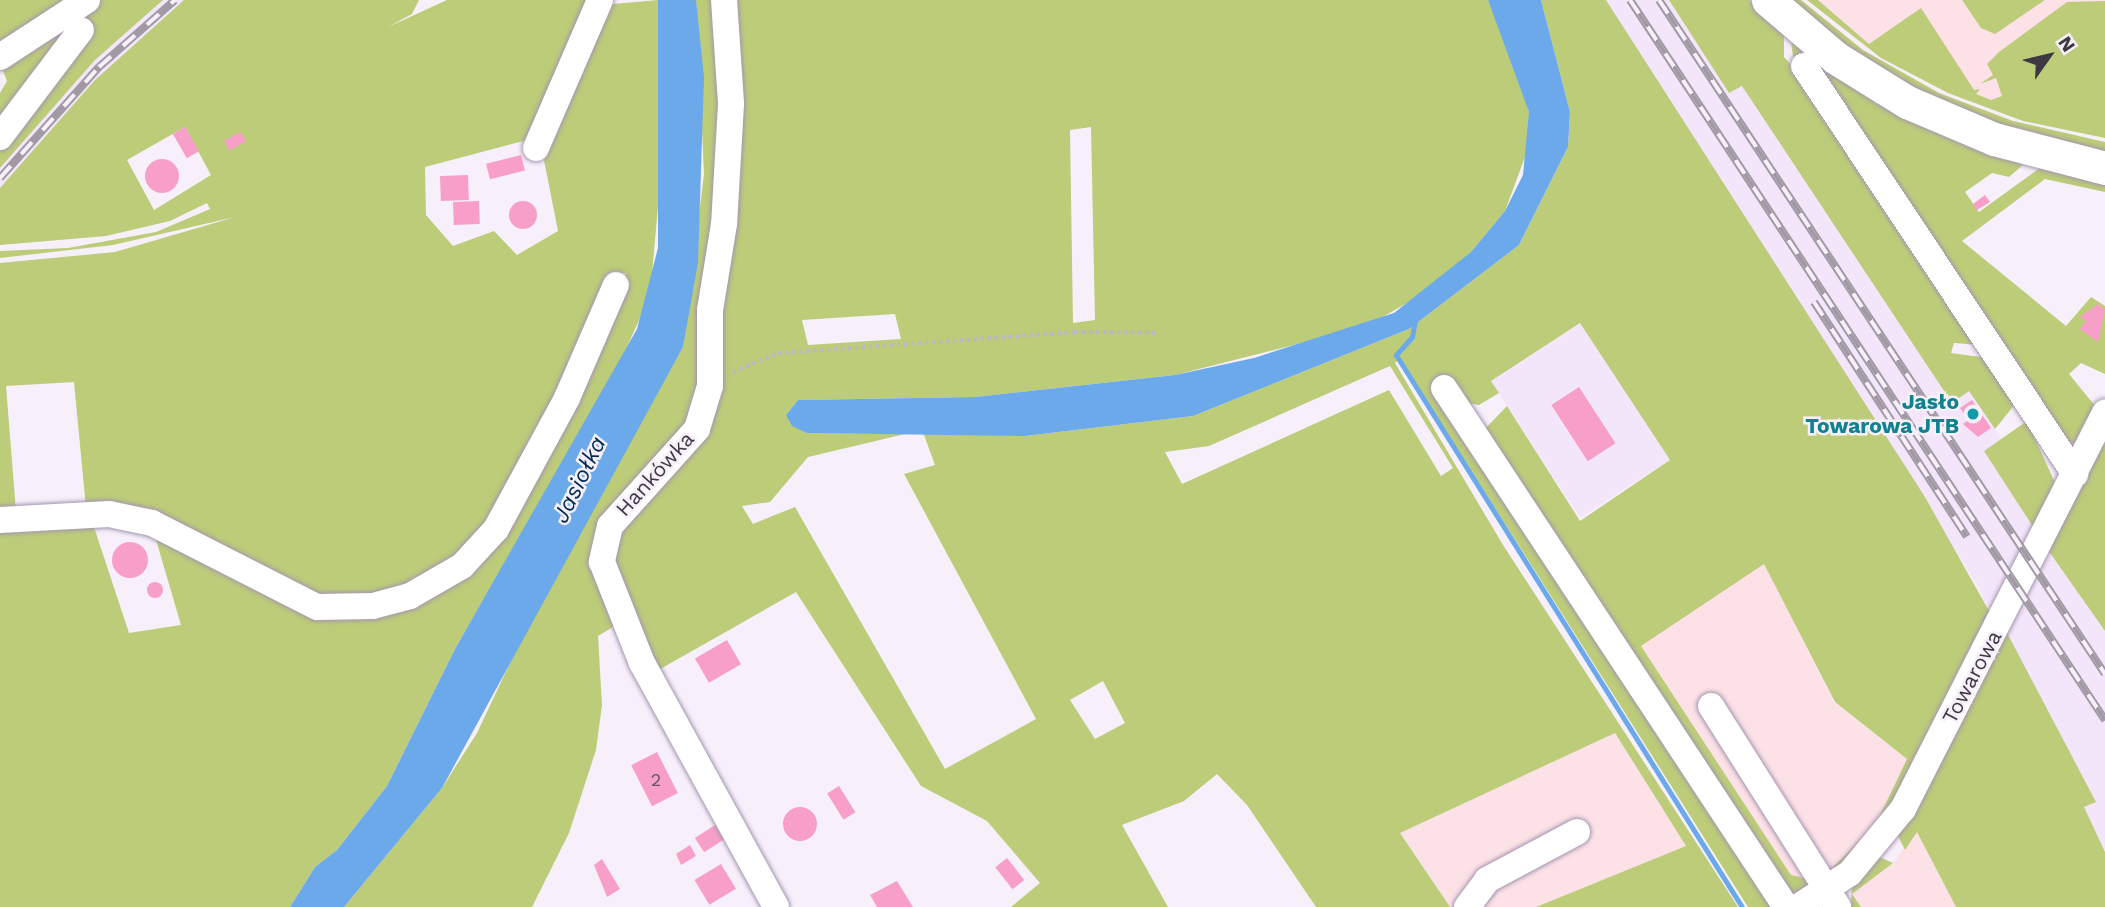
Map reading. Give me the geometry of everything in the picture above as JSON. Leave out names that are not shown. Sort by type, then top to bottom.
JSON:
[{"type":"main road","points":[[1768,0],[1836,58],[1907,102],[1994,139],[2105,168]]},
{"type":"street","points":[[0,57],[87,0]]},
{"type":"street","points":[[536,148],[600,0]]},
{"type":"street","name":"Hankówka","points":[[724,0],[731,104],[724,224],[709,310],[710,386],[696,429],[610,526],[602,562],[642,663],[776,907]]},
{"type":"street","points":[[0,137],[81,30]]},
{"type":"street","points":[[1804,66],[2074,474]]},
{"type":"street","points":[[0,520],[109,514],[152,523],[317,607],[373,606],[410,596],[462,566],[496,529],[567,398],[616,285]]},
{"type":"street","points":[[1444,388],[1786,907]]},
{"type":"street","name":"Towarowa","points":[[1798,907],[1832,899],[1903,809],[2105,413]]},
{"type":"street","points":[[1711,706],[1832,899]]},
{"type":"street","points":[[1467,907],[1487,880],[1577,832]]},
{"type":"path","points":[[710,386],[753,359],[778,353],[1075,332],[1156,333]]},
{"type":"shaded area","points":[[155,0],[192,0],[0,207],[0,157],[54,94]]},
{"type":"shaded area","points":[[1606,0],[1669,0],[1729,93],[1742,85],[1952,402],[1969,390],[2001,438],[1984,451],[2105,631],[2105,852],[1976,583]]},
{"type":"shaded area","points":[[1818,0],[2105,0],[2105,133],[1954,91],[1869,44]]},
{"type":"shaded area","points":[[1581,323],[1670,460],[1580,518],[1491,381]]},
{"type":"shaded area","points":[[1764,563],[1834,702],[1907,759],[1875,826],[1822,882],[1791,875],[1641,646]]},
{"type":"shaded area","points":[[1615,733],[1686,846],[1536,907],[1450,907],[1400,833]]},
{"type":"shaded area","points":[[1917,831],[1956,907],[1861,907],[1852,894],[1893,863]]},
{"type":"green space","points":[[0,0],[80,0],[0,53]]},
{"type":"green space","points":[[94,0],[163,0],[95,60],[0,168],[0,93],[7,81],[0,63]]},
{"type":"green space","points":[[184,0],[419,0],[412,14],[388,27],[447,0],[598,0],[535,138],[425,167],[426,215],[453,246],[494,231],[517,255],[558,231],[542,150],[602,5],[658,0],[661,173],[650,296],[621,360],[455,649],[387,786],[337,850],[315,867],[290,907],[0,907],[0,531],[93,524],[129,633],[181,625],[154,533],[284,605],[339,618],[414,604],[449,587],[498,541],[607,333],[626,273],[612,272],[495,518],[450,565],[397,591],[344,602],[318,597],[161,522],[86,508],[74,382],[6,386],[16,511],[0,512],[0,263],[115,252],[235,217],[113,245],[0,258],[0,251],[68,248],[156,232],[210,209],[207,203],[170,221],[106,236],[0,245],[0,188],[95,80]],"holes":[[[185,127],[211,175],[154,210],[127,160]]]},
{"type":"green space","points":[[696,0],[721,0],[728,107],[696,415],[612,515],[618,624],[598,636],[602,705],[596,750],[569,833],[532,907],[344,907],[442,788],[477,733],[545,589],[683,347],[704,174]]},
{"type":"green space","points":[[728,0],[1488,0],[1516,67],[1529,112],[1529,146],[1505,211],[1471,252],[1421,295],[1365,327],[1175,375],[975,397],[798,400],[786,415],[807,433],[905,434],[808,457],[770,502],[742,506],[753,524],[795,507],[945,769],[1036,719],[904,474],[935,465],[923,432],[1025,436],[1193,416],[1409,329],[1519,245],[1568,147],[1570,112],[1541,0],[1606,0],[1925,497],[1993,618],[1888,817],[1839,867],[1833,867],[1875,826],[1907,759],[1835,702],[1764,564],[1641,646],[1791,875],[1808,879],[1807,889],[1793,895],[1484,430],[1507,406],[1580,521],[1670,460],[1580,323],[1491,381],[1499,393],[1479,405],[1467,403],[1774,907],[1748,907],[1400,358],[1395,363],[1503,545],[1738,907],[1536,907],[1686,846],[1615,733],[1400,833],[1450,907],[1316,907],[1247,805],[1217,774],[1184,801],[1122,825],[1168,907],[1011,907],[1040,883],[987,821],[921,786],[796,592],[655,672],[609,550],[619,523],[706,422]],"holes":[[[1091,127],[1095,320],[1073,323],[1070,130]],[[895,314],[901,339],[808,345],[802,320]],[[1390,366],[1453,468],[1441,476],[1389,390],[1182,484],[1165,452],[1209,446]],[[1103,681],[1125,723],[1095,739],[1070,700]]]},
{"type":"green space","points":[[1669,0],[1749,0],[1784,36],[1784,57],[1813,88],[1980,345],[1954,343],[1951,353],[1988,358],[2016,403],[1995,429],[1969,391],[1952,403],[1742,86],[1729,93]]},
{"type":"green space","points":[[1789,0],[1801,0],[1863,50],[1939,93],[2013,121],[2105,142],[2105,151],[1988,123],[1878,71]]},
{"type":"green space","points":[[1807,0],[1818,0],[1869,44],[1921,8],[1974,90],[1980,89],[1976,94],[1991,100],[2002,96],[1996,78],[1980,84],[1993,75],[1987,64],[1999,52],[2067,2],[2105,1],[2105,138],[2023,121],[1948,93],[1881,58]]},
{"type":"green space","points":[[1962,0],[2045,0],[1995,34],[1981,28]]},
{"type":"green space","points":[[1791,42],[1875,103],[2024,164],[2009,177],[1992,173],[1965,192],[1979,212],[2040,168],[2105,182],[2105,192],[2045,179],[1962,241],[2066,326],[2091,297],[2105,306],[2105,374],[2081,363],[2069,374],[2096,407],[2078,442],[2063,444],[1808,64],[1793,56]]},
{"type":"green space","points":[[2027,421],[2056,485],[2037,533],[1984,451]]},
{"type":"green space","points":[[2101,442],[2105,444],[2105,631],[2048,550]]},
{"type":"green space","points":[[2005,629],[2096,802],[2084,807],[2105,852],[2105,907],[1956,907],[1917,832],[1905,850],[1896,832]]},
{"type":"green space","points":[[1877,856],[1893,863],[1852,894],[1861,907],[1851,907],[1852,882]]},
{"type":"water","name":"Jasiołka","points":[[658,0],[696,0],[704,77],[698,263],[683,347],[442,788],[344,907],[290,907],[315,867],[337,850],[387,786],[455,649],[637,329],[658,248]]},
{"type":"water","points":[[1488,0],[1541,0],[1570,112],[1568,147],[1519,245],[1409,329],[1193,416],[1025,436],[807,433],[792,426],[786,415],[798,400],[975,397],[1175,375],[1254,358],[1394,313],[1471,252],[1505,211],[1523,175],[1529,112]]},
{"type":"building","points":[[185,127],[199,151],[187,158],[173,134]]},
{"type":"building","points":[[241,132],[246,142],[229,150],[224,141]]},
{"type":"building","points":[[521,155],[525,171],[490,179],[486,164]]},
{"type":"building","points":[[162,159],[174,164],[179,176],[174,188],[162,193],[150,188],[145,176],[150,164]]},
{"type":"building","points":[[468,175],[469,200],[441,201],[440,176]]},
{"type":"building","points":[[1985,195],[1990,202],[1977,210],[1973,204]]},
{"type":"building","points":[[479,201],[480,224],[454,225],[453,202]]},
{"type":"building","points":[[523,201],[533,205],[537,215],[533,225],[523,229],[513,225],[509,215],[513,205]]},
{"type":"building","points":[[2098,304],[2105,310],[2098,342],[2080,329],[2086,321],[2080,317]]},
{"type":"building","points":[[1579,387],[1615,443],[1588,461],[1551,405]]},
{"type":"building","name":"Jasło Towarowa JTB","points":[[1972,400],[1991,428],[1978,437],[1963,424],[1968,420],[1960,408]]},
{"type":"building","points":[[130,542],[142,548],[148,560],[142,572],[130,578],[118,572],[112,560],[118,548]]},
{"type":"building","points":[[155,582],[161,584],[161,596],[155,598],[149,596],[147,590],[149,584]]},
{"type":"building","points":[[727,640],[741,664],[709,683],[695,658]]},
{"type":"building","points":[[657,752],[678,793],[652,806],[631,765]]},
{"type":"building","points":[[839,786],[855,812],[844,820],[827,793]]},
{"type":"building","points":[[800,807],[812,812],[817,824],[812,836],[800,841],[788,836],[783,824],[788,812]]},
{"type":"building","points":[[715,825],[724,839],[704,852],[695,838]]},
{"type":"building","points":[[690,845],[696,856],[681,865],[676,854]]},
{"type":"building","points":[[1007,858],[1024,880],[1012,889],[995,867]]},
{"type":"building","points":[[602,859],[620,889],[607,897],[594,865]]},
{"type":"building","points":[[721,864],[736,889],[709,905],[694,880]]},
{"type":"building","points":[[897,881],[913,907],[877,907],[870,895]]},
{"type":"waterway","points":[[1415,320],[1412,337],[1396,355],[1742,907]]},
{"type":"railway","points":[[0,178],[99,67],[175,0]]},
{"type":"railway","points":[[1630,0],[2105,720]]},
{"type":"railway","points":[[1659,0],[2105,674]]},
{"type":"railway","points":[[1814,302],[1967,537]]},
{"type":"place","name":"Jasło Towarowa JTB","points":[[1973,414]]}]
